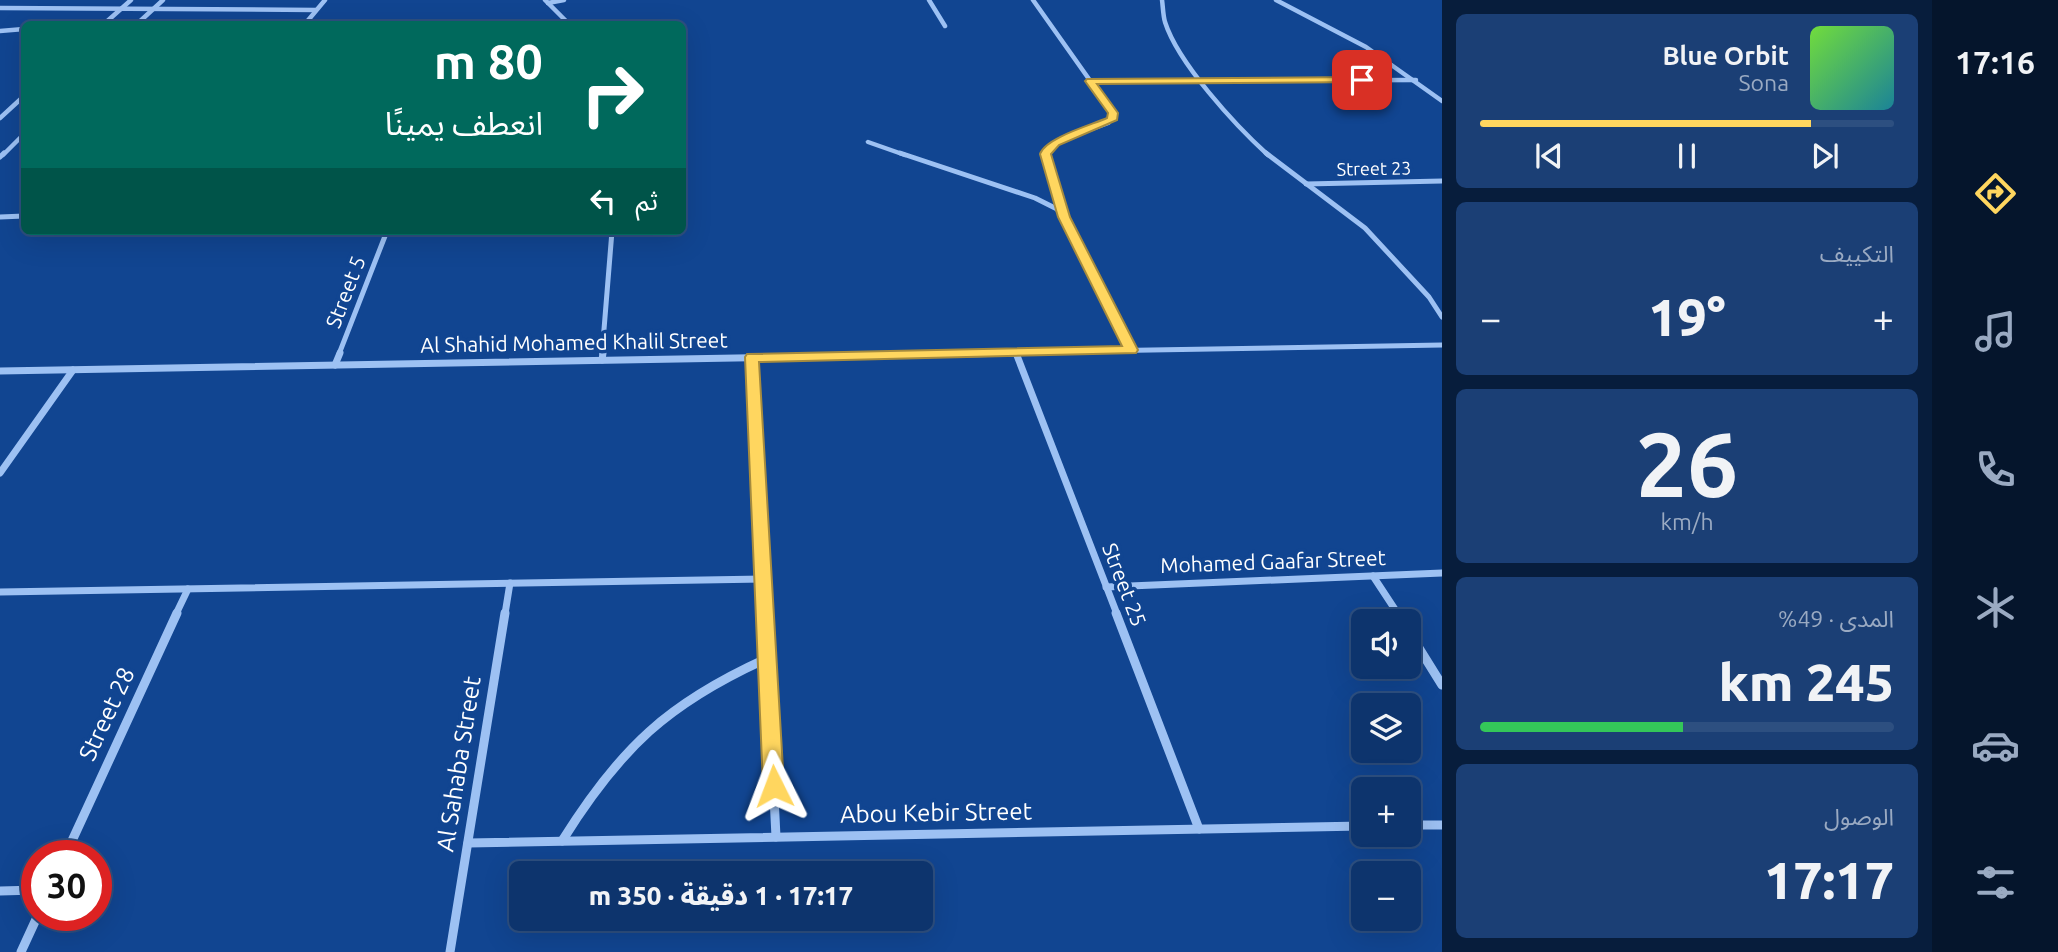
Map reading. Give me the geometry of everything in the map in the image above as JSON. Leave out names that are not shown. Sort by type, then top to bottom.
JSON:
[{"type":"street","points":[[108,21],[131,0]]},
{"type":"street","points":[[140,21],[163,0]]},
{"type":"street","points":[[307,21],[325,0]]},
{"type":"street","points":[[546,1],[564,0]]},
{"type":"street","points":[[929,0],[945,26]]},
{"type":"street","points":[[1033,0],[1113,113]]},
{"type":"street","points":[[1162,0],[1165,22],[1173,40],[1252,141],[1365,228],[1429,297],[1442,317]]},
{"type":"street","points":[[1276,0],[1366,47],[1442,101]]},
{"type":"street","points":[[546,1],[566,21]]},
{"type":"street","points":[[0,8],[316,10]]},
{"type":"street","points":[[0,31],[21,29]]},
{"type":"street","points":[[1090,81],[1416,80]]},
{"type":"street","points":[[0,118],[21,99]]},
{"type":"street","points":[[0,158],[21,137]]},
{"type":"street","points":[[868,142],[1035,198],[1064,217],[1131,350]]},
{"type":"street","name":"Street 23","points":[[1306,184],[1442,181]]},
{"type":"street","points":[[0,217],[21,216]]},
{"type":"street","name":"Street 5","points":[[335,365],[385,235]]},
{"type":"street","points":[[602,360],[612,235]]},
{"type":"street","name":"Al Shahid Mohamed Khalil Street","points":[[0,371],[1442,345]]},
{"type":"street","name":"Street 25","points":[[1016,352],[1199,829]]},
{"type":"street","points":[[752,357],[776,837]]},
{"type":"street","points":[[0,473],[72,370]]},
{"type":"street","name":"Mohamed Gaafar Street","points":[[1106,587],[1442,573]]},
{"type":"street","points":[[1373,576],[1394,609]]},
{"type":"street","points":[[0,592],[763,579]]},
{"type":"street","name":"Al Sahaba Street","points":[[450,952],[510,583]]},
{"type":"street","name":"Street 28","points":[[72,840],[188,589]]},
{"type":"street","points":[[1421,651],[1442,685]]},
{"type":"street","points":[[562,841],[589,796],[619,758],[653,724],[689,697],[727,675],[768,658]]},
{"type":"street","points":[[1421,825],[1442,825]]},
{"type":"street","name":"Abou Kebir Street","points":[[468,843],[1351,826]]},
{"type":"street","points":[[0,891],[21,890]]},
{"type":"street","points":[[21,952],[31,931]]},
{"type":"lane","points":[[1064,217],[1046,150],[1055,143],[1109,123],[1113,113]]},
{"type":"route","points":[[774,786],[752,357],[1131,350],[1064,217],[1045,154],[1055,143],[1103,126],[1112,120],[1113,113],[1090,81],[1362,80]]}]
